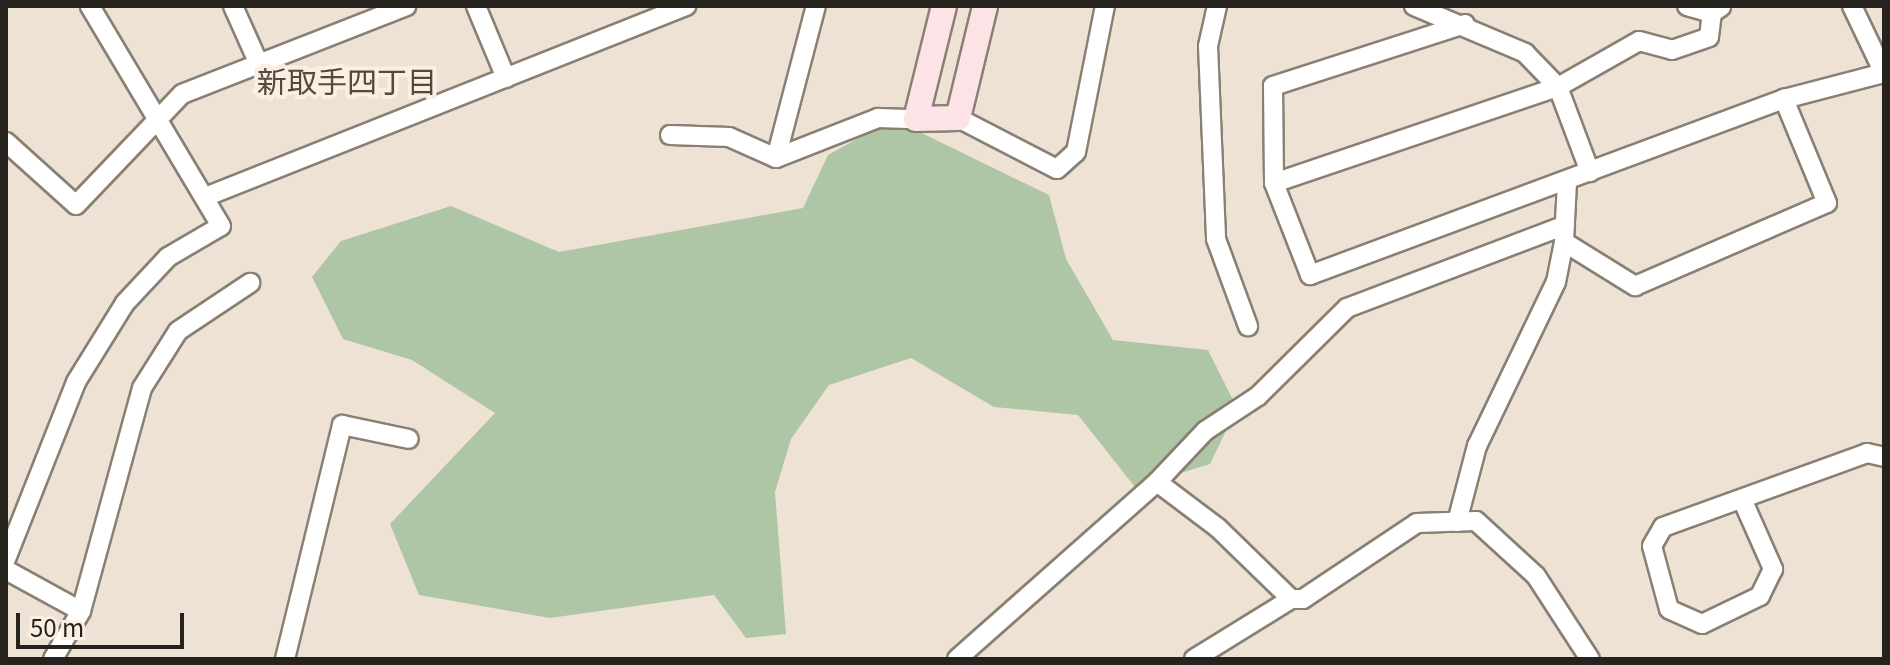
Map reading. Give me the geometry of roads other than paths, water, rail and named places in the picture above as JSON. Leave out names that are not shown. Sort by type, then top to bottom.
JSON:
[{"type":"street","points":[[6,559],[76,382],[125,303],[168,257],[221,226],[90,6]]},
{"type":"street","points":[[233,6],[259,64]]},
{"type":"street","points":[[6,142],[76,205],[182,94],[406,6]]},
{"type":"street","points":[[476,6],[506,78]]},
{"type":"street","points":[[205,197],[686,6]]},
{"type":"street","points":[[776,158],[816,6]]},
{"type":"street","points":[[916,119],[944,6]]},
{"type":"street","points":[[958,118],[985,6]]},
{"type":"street","points":[[670,135],[729,137],[776,158],[878,118],[958,118],[1057,169],[1076,152],[1105,6]]},
{"type":"street","points":[[1217,6],[1208,46],[1216,239],[1248,326]]},
{"type":"street","points":[[1414,6],[1465,24],[1525,53],[1558,87],[1590,172]]},
{"type":"street","points":[[1274,183],[1558,87],[1639,41],[1672,50],[1709,37],[1717,10],[1687,6]]},
{"type":"street","points":[[1465,24],[1273,86],[1274,183],[1310,275],[1784,99],[1884,73],[1852,6]]},
{"type":"street","points":[[1564,233],[1635,286],[1827,203],[1784,99]]},
{"type":"street","points":[[1457,522],[1477,446],[1556,282],[1564,233],[1567,182]]},
{"type":"street","points":[[957,659],[1157,482],[1205,431],[1258,396],[1347,308],[1564,233]]},
{"type":"street","points":[[53,659],[81,611],[142,388],[178,331],[250,283]]},
{"type":"street","points":[[285,659],[342,425],[409,439]]},
{"type":"street","points":[[1742,499],[1773,569],[1760,596],[1702,624],[1669,609],[1652,546],[1663,527],[1867,453],[1884,457]]},
{"type":"street","points":[[1157,482],[1218,528],[1291,599]]},
{"type":"street","points":[[1194,659],[1291,599],[1303,599],[1417,523],[1476,521],[1536,576],[1590,659]]},
{"type":"street","points":[[6,570],[81,611]]},
{"type":"district","name":"新取手四丁目","points":[[347,80]]}]
